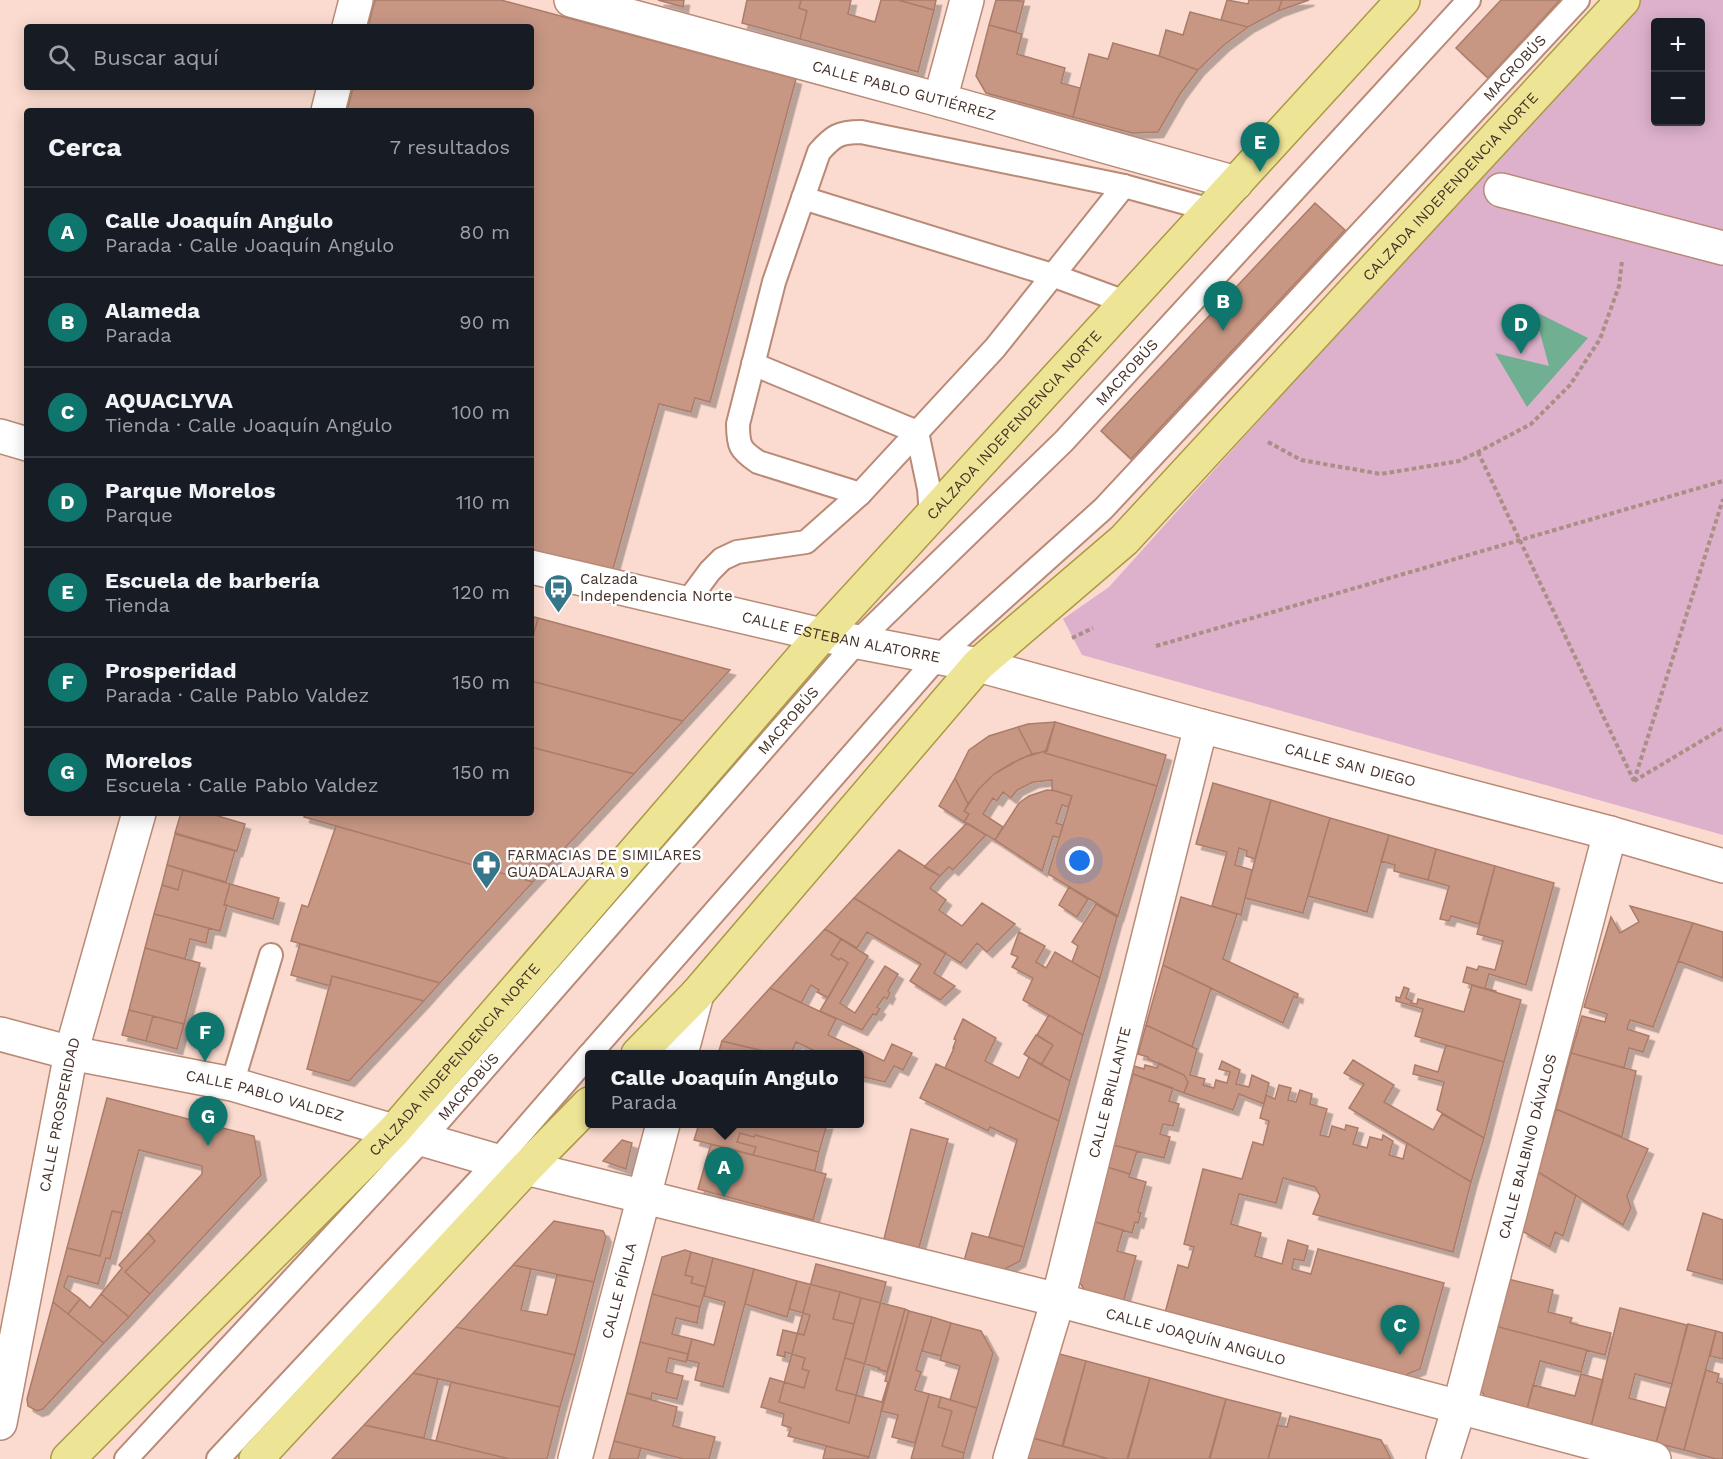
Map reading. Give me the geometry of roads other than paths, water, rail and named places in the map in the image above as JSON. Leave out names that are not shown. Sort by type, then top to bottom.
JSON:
[{"type":"main road","name":"CALZADA INDEPENDENCIA NORTE","points":[[68,1459],[408,1136],[822,635],[1402,0]]},
{"type":"main road","name":"CALZADA INDEPENDENCIA NORTE","points":[[642,1050],[697,994],[978,665],[1124,540],[1623,0]]},
{"type":"main road","points":[[256,1459],[511,1165],[585,1107]]},
{"type":"street","points":[[350,24],[356,0]]},
{"type":"street","name":"CALLE PABLO GUTIÉRREZ","points":[[570,0],[1236,183]]},
{"type":"street","points":[[940,100],[967,0]]},
{"type":"street","points":[[329,108],[333,90]]},
{"type":"street","points":[[1501,190],[1723,248]]},
{"type":"street","points":[[0,436],[24,443]]},
{"type":"street","name":"CALLE ESTEBAN ALATORRE","points":[[534,568],[822,635],[978,665]]},
{"type":"street","name":"CALLE SAN DIEGO","points":[[978,665],[1610,833],[1723,866]]},
{"type":"street","name":"CALLE BRILLANTE","points":[[1010,1459],[1058,1300],[1201,726]]},
{"type":"street","name":"CALLE PROSPERIDAD","points":[[0,1423],[71,1053],[138,816]]},
{"type":"street","name":"CALLE BALBINO DÁVALOS","points":[[1443,1459],[1459,1408],[1610,833]]},
{"type":"street","points":[[682,1050],[697,994]]},
{"type":"street","name":"CALLE PABLO VALDEZ","points":[[0,1034],[71,1053],[232,1084],[511,1165]]},
{"type":"street","name":"CALLE PÍPILA","points":[[576,1459],[662,1128]]},
{"type":"street","name":"CALLE JOAQUÍN ANGULO","points":[[511,1165],[1058,1300],[1654,1459]]},
{"type":"lane","name":"MACROBÚS","points":[[126,1459],[408,1136],[857,642],[1064,441],[1469,0]]},
{"type":"lane","name":"MACROBÚS","points":[[593,1050],[938,657],[1103,509],[1578,0]]},
{"type":"lane","points":[[860,495],[758,462],[745,453],[738,440],[738,424],[774,282],[819,152],[829,140],[844,132],[861,132],[1124,186],[1211,210]]},
{"type":"lane","points":[[687,602],[722,559],[737,552],[806,542],[860,495],[995,348],[1124,186]]},
{"type":"lane","points":[[803,198],[1052,275],[1125,302]]},
{"type":"lane","points":[[753,364],[917,432]]},
{"type":"lane","points":[[917,432],[931,515]]},
{"type":"lane","points":[[232,1084],[271,955]]},
{"type":"lane","name":"MACROBÚS","points":[[218,1459],[511,1165],[585,1061]]},
{"type":"place","name":"Escuela de barbería","points":[[1260,172]]},
{"type":"place","name":"Alameda","points":[[1223,331]]},
{"type":"place","name":"Parque Morelos","points":[[1521,354]]},
{"type":"place","name":"Calzada Independencia Norte","points":[[559,614]]},
{"type":"place","name":"FARMACIAS DE SIMILARES GUADALAJARA 9","points":[[486,890]]},
{"type":"place","name":"Prosperidad","points":[[205,1062]]},
{"type":"place","name":"Morelos","points":[[208,1146]]},
{"type":"place","name":"Calle Joaquín Angulo","points":[[724,1197]]},
{"type":"place","name":"AQUACLYVA","points":[[1400,1355]]}]
